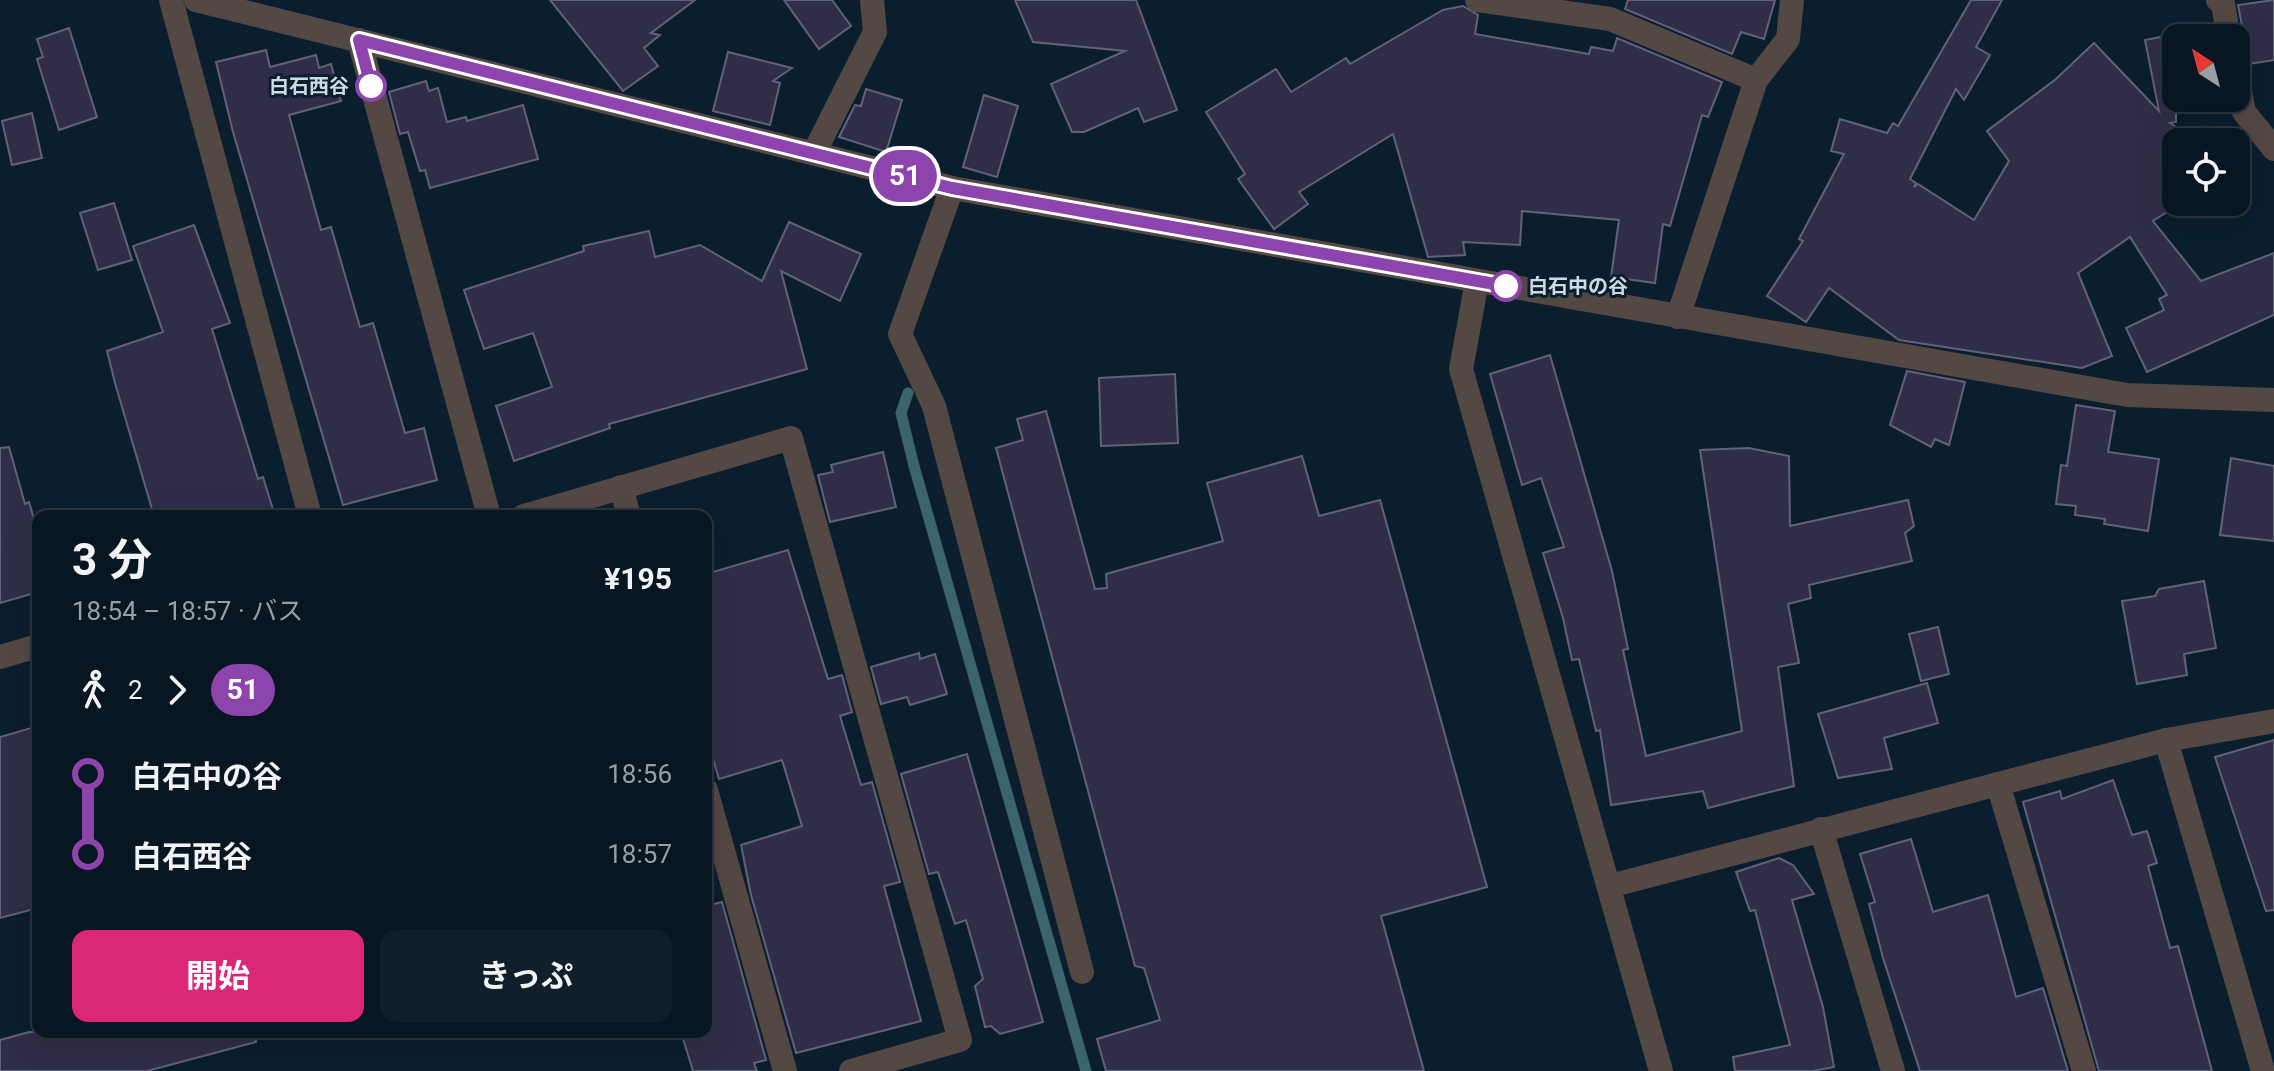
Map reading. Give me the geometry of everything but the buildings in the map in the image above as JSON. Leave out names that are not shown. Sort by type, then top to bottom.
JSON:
[{"type":"street","points":[[171,0],[308,510]]},
{"type":"street","points":[[196,0],[952,188],[2127,395],[2274,400]]},
{"type":"street","points":[[814,153],[875,32],[872,0]]},
{"type":"street","points":[[1477,0],[1610,19],[1756,80]]},
{"type":"street","points":[[1678,317],[1756,80],[1788,39],[1792,0]]},
{"type":"street","points":[[2218,0],[2223,4],[2227,24]]},
{"type":"street","points":[[359,40],[487,510]]},
{"type":"street","points":[[2244,112],[2274,149]]},
{"type":"street","points":[[952,188],[900,334],[934,406],[1082,972]]},
{"type":"street","points":[[1477,281],[1461,369],[1661,1071]]},
{"type":"street","points":[[544,510],[791,438],[960,1040],[892,1065],[851,1071]]},
{"type":"street","points":[[621,487],[627,510]]},
{"type":"street","points":[[0,657],[32,648]]},
{"type":"street","points":[[1610,886],[2166,740],[2274,721]]},
{"type":"street","points":[[2166,740],[2263,1071]]},
{"type":"street","points":[[1998,784],[2084,1071]]},
{"type":"street","points":[[712,811],[785,1071]]},
{"type":"street","points":[[1821,829],[1893,1071]]},
{"type":"waterway","points":[[908,393],[901,413],[914,466],[1086,1071]]},
{"type":"bus line","name":"51","points":[[371,86],[359,40],[952,188],[1506,286]]},
{"type":"place","name":"白石西谷","points":[[371,86]]},
{"type":"place","name":"白石中の谷","points":[[1506,286]]}]
